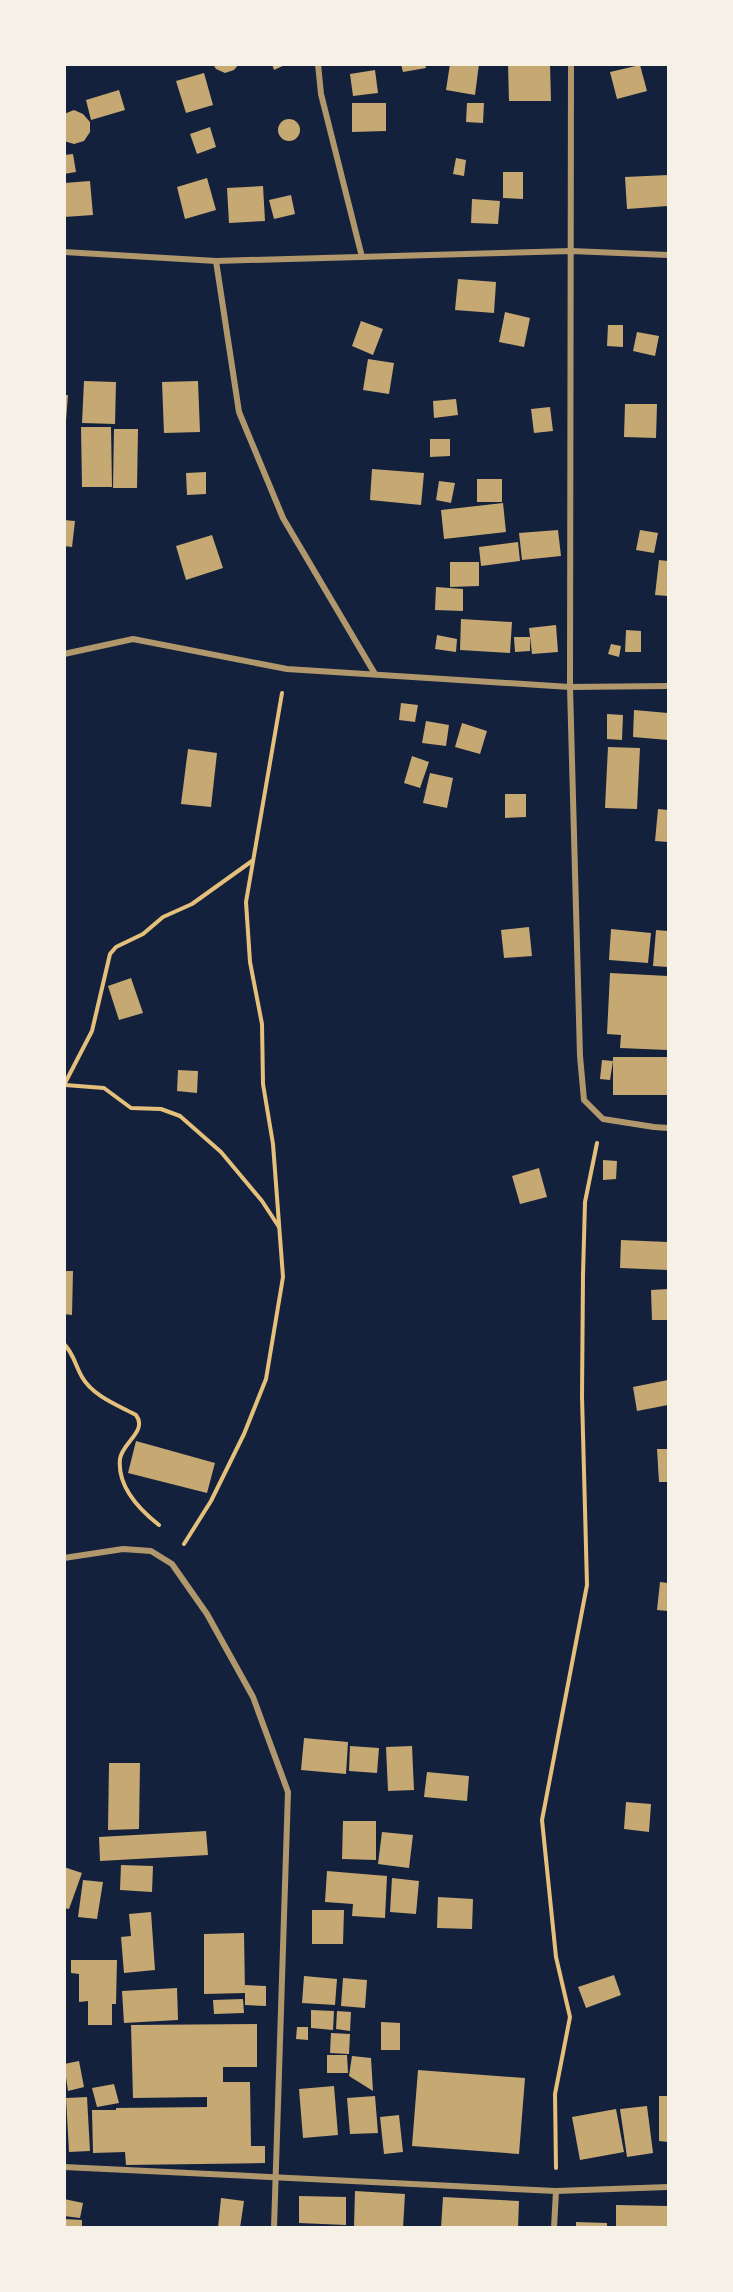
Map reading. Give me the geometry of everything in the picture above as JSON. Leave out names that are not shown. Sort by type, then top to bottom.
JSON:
[{"type":"street","points":[[318,64],[321,94],[362,257]]},
{"type":"street","points":[[571,64],[570,687],[580,1056],[584,1100],[603,1119],[669,1128]]},
{"type":"street","points":[[64,252],[216,261],[571,251],[669,255]]},
{"type":"street","points":[[216,261],[239,412],[283,518],[375,674]]},
{"type":"street","points":[[64,654],[133,639],[287,669],[570,687],[669,686]]},
{"type":"street","points":[[64,1558],[123,1549],[151,1551],[172,1564],[207,1614],[253,1696],[288,1792],[274,2228]]},
{"type":"street","points":[[64,2167],[556,2191],[669,2187]]},
{"type":"street","points":[[554,2228],[556,2191]]},
{"type":"path","points":[[175,1538],[184,1545],[211,1501],[244,1434],[266,1378],[283,1276],[273,1143],[263,1084],[262,1024],[249,952],[246,902],[287,669]]},
{"type":"path","points":[[253,861],[192,904],[163,917],[142,934],[116,947],[110,954],[92,1031],[65,1085],[104,1089],[131,1108],[161,1109],[180,1116],[221,1152],[262,1201],[280,1228]]},
{"type":"path","points":[[556,2191],[555,2094],[570,2017],[556,1957],[542,1820],[587,1585],[582,1396],[585,1202],[603,1119]]},
{"type":"path","points":[[64,1344],[71,1351],[83,1378],[97,1394],[136,1415],[140,1420],[140,1426],[120,1458],[121,1469],[128,1491],[141,1511],[167,1531]]},
{"type":"building","points":[[213,64],[239,64],[234,70],[225,73],[216,69]]},
{"type":"building","points":[[272,64],[287,64],[274,70]]},
{"type":"building","points":[[401,64],[425,64],[426,68],[403,72]]},
{"type":"building","points":[[450,64],[479,64],[475,95],[446,90]]},
{"type":"building","points":[[508,64],[550,64],[551,101],[509,101]]},
{"type":"building","points":[[640,65],[647,91],[617,99],[610,72]]},
{"type":"building","points":[[375,70],[378,93],[353,96],[350,74]]},
{"type":"building","points":[[204,73],[213,105],[186,113],[176,81]]},
{"type":"building","points":[[119,90],[125,110],[91,120],[86,100]]},
{"type":"building","points":[[352,103],[386,103],[386,131],[352,132]]},
{"type":"building","points":[[467,103],[484,103],[483,123],[466,122]]},
{"type":"building","points":[[74,110],[83,114],[90,122],[90,132],[84,141],[74,144],[64,141],[64,114]]},
{"type":"building","points":[[289,119],[297,122],[300,130],[297,138],[289,141],[281,138],[278,130],[281,122]]},
{"type":"building","points":[[210,127],[216,147],[197,154],[190,134]]},
{"type":"building","points":[[73,154],[76,172],[64,174],[64,155]]},
{"type":"building","points":[[456,158],[466,160],[464,176],[453,174]]},
{"type":"building","points":[[503,172],[523,172],[523,199],[503,198]]},
{"type":"building","points":[[668,175],[668,206],[627,209],[625,177]]},
{"type":"building","points":[[207,178],[216,210],[185,219],[177,187]]},
{"type":"building","points":[[90,181],[93,215],[64,217],[64,183]]},
{"type":"building","points":[[263,186],[265,221],[229,223],[227,188]]},
{"type":"building","points":[[291,195],[295,214],[274,219],[269,200]]},
{"type":"building","points":[[472,199],[500,201],[498,224],[471,223]]},
{"type":"building","points":[[458,279],[496,282],[494,313],[455,310]]},
{"type":"building","points":[[505,312],[530,318],[524,347],[499,342]]},
{"type":"building","points":[[361,321],[383,329],[373,355],[352,346]]},
{"type":"building","points":[[608,325],[623,325],[623,347],[607,346]]},
{"type":"building","points":[[637,332],[659,336],[655,356],[633,351]]},
{"type":"building","points":[[368,359],[394,363],[389,394],[363,390]]},
{"type":"building","points":[[84,381],[116,382],[115,424],[82,423]]},
{"type":"building","points":[[198,381],[200,432],[164,433],[162,382]]},
{"type":"building","points":[[64,395],[68,395],[66,421],[64,421]]},
{"type":"building","points":[[456,399],[458,415],[434,418],[433,401]]},
{"type":"building","points":[[625,404],[657,404],[656,438],[624,437]]},
{"type":"building","points":[[550,407],[553,431],[534,433],[531,409]]},
{"type":"building","points":[[81,427],[111,427],[112,487],[82,487]]},
{"type":"building","points":[[114,429],[138,429],[137,488],[113,488]]},
{"type":"building","points":[[430,439],[450,439],[450,456],[430,457]]},
{"type":"building","points":[[372,469],[424,473],[421,505],[370,500]]},
{"type":"building","points":[[206,472],[206,494],[187,495],[186,473]]},
{"type":"building","points":[[477,479],[502,479],[502,502],[477,502]]},
{"type":"building","points":[[439,481],[455,483],[451,503],[436,500]]},
{"type":"building","points":[[503,503],[506,532],[444,539],[441,510]]},
{"type":"building","points":[[64,520],[75,521],[72,547],[64,546]]},
{"type":"building","points":[[558,530],[561,556],[522,560],[519,533]]},
{"type":"building","points":[[640,530],[658,533],[654,553],[636,550]]},
{"type":"building","points":[[212,535],[223,568],[186,580],[176,546]]},
{"type":"building","points":[[518,542],[520,561],[481,566],[479,547]]},
{"type":"building","points":[[659,560],[668,561],[668,596],[655,595]]},
{"type":"building","points":[[450,562],[479,562],[479,586],[450,587]]},
{"type":"building","points":[[436,587],[463,589],[463,611],[435,610]]},
{"type":"building","points":[[461,619],[512,622],[510,653],[460,650]]},
{"type":"building","points":[[556,625],[558,652],[532,654],[529,628]]},
{"type":"building","points":[[626,630],[641,631],[641,652],[625,652]]},
{"type":"building","points":[[437,635],[457,639],[456,652],[435,649]]},
{"type":"building","points":[[514,637],[530,637],[530,651],[515,652]]},
{"type":"building","points":[[611,644],[621,646],[619,657],[608,654]]},
{"type":"building","points":[[401,703],[418,705],[415,722],[399,720]]},
{"type":"building","points":[[634,710],[668,713],[668,740],[633,737]]},
{"type":"building","points":[[607,714],[623,715],[622,740],[607,739]]},
{"type":"building","points":[[426,721],[449,725],[446,746],[422,743]]},
{"type":"building","points":[[462,723],[487,731],[480,754],[455,747]]},
{"type":"building","points":[[608,747],[640,748],[637,809],[605,808]]},
{"type":"building","points":[[188,749],[217,753],[211,807],[181,804]]},
{"type":"building","points":[[412,756],[429,762],[420,788],[404,783]]},
{"type":"building","points":[[430,773],[453,778],[447,808],[423,803]]},
{"type":"building","points":[[505,794],[526,794],[526,817],[505,818]]},
{"type":"building","points":[[658,809],[668,810],[668,842],[655,841]]},
{"type":"building","points":[[529,927],[532,956],[504,958],[501,930]]},
{"type":"building","points":[[611,929],[651,933],[648,963],[609,960]]},
{"type":"building","points":[[656,930],[668,931],[668,967],[653,966]]},
{"type":"building","points":[[610,973],[668,976],[668,1050],[620,1048],[621,1035],[607,1034]]},
{"type":"building","points":[[131,978],[143,1013],[119,1020],[108,986]]},
{"type":"building","points":[[613,1057],[668,1057],[668,1095],[613,1095]]},
{"type":"building","points":[[602,1060],[613,1061],[610,1080],[600,1079]]},
{"type":"building","points":[[178,1070],[198,1071],[197,1093],[177,1091]]},
{"type":"building","points":[[603,1160],[617,1161],[616,1179],[603,1180]]},
{"type":"building","points":[[539,1168],[547,1197],[520,1204],[512,1176]]},
{"type":"building","points":[[621,1240],[668,1242],[668,1270],[620,1268]]},
{"type":"building","points":[[64,1271],[73,1271],[72,1315],[64,1314]]},
{"type":"building","points":[[668,1289],[668,1320],[652,1320],[651,1290]]},
{"type":"building","points":[[668,1380],[668,1405],[637,1411],[633,1387]]},
{"type":"building","points":[[136,1441],[215,1463],[207,1493],[128,1473]]},
{"type":"building","points":[[657,1449],[668,1449],[668,1482],[659,1482]]},
{"type":"building","points":[[660,1582],[668,1583],[668,1611],[657,1610]]},
{"type":"building","points":[[304,1738],[348,1742],[346,1774],[301,1770]]},
{"type":"building","points":[[350,1746],[379,1748],[377,1773],[349,1771]]},
{"type":"building","points":[[412,1746],[414,1790],[388,1791],[386,1747]]},
{"type":"building","points":[[109,1763],[140,1763],[139,1829],[108,1830]]},
{"type":"building","points":[[427,1772],[469,1776],[467,1801],[424,1797]]},
{"type":"building","points":[[626,1802],[651,1804],[649,1832],[624,1829]]},
{"type":"building","points":[[343,1821],[376,1821],[376,1860],[342,1859]]},
{"type":"building","points":[[206,1831],[208,1855],[100,1861],[99,1837]]},
{"type":"building","points":[[382,1832],[413,1835],[409,1868],[378,1864]]},
{"type":"building","points":[[121,1865],[153,1866],[152,1892],[120,1890]]},
{"type":"building","points":[[64,1867],[82,1873],[69,1909],[64,1908]]},
{"type":"building","points":[[327,1871],[387,1876],[385,1918],[352,1916],[353,1904],[325,1902]]},
{"type":"building","points":[[392,1878],[419,1881],[416,1914],[390,1912]]},
{"type":"building","points":[[83,1880],[103,1882],[97,1919],[78,1917]]},
{"type":"building","points":[[438,1897],[473,1899],[472,1929],[437,1928]]},
{"type":"building","points":[[312,1910],[344,1910],[343,1944],[312,1944]]},
{"type":"building","points":[[151,1912],[155,1970],[124,1973],[121,1937],[131,1936],[129,1914]]},
{"type":"building","points":[[244,1933],[245,1993],[204,1994],[204,1934]]},
{"type":"building","points":[[71,1960],[117,1960],[116,2004],[112,2004],[112,2025],[88,2025],[88,2001],[79,2002],[79,1974],[71,1973]]},
{"type":"building","points":[[614,1975],[621,1995],[586,2008],[578,1987]]},
{"type":"building","points":[[304,1976],[337,1979],[335,2005],[302,2003]]},
{"type":"building","points":[[343,1978],[367,1980],[365,2008],[341,2006]]},
{"type":"building","points":[[245,1985],[266,1986],[266,2006],[245,2005]]},
{"type":"building","points":[[177,1988],[178,2020],[124,2023],[122,1991]]},
{"type":"building","points":[[243,1999],[244,2013],[214,2014],[213,2000]]},
{"type":"building","points":[[311,2010],[334,2011],[333,2030],[311,2028]]},
{"type":"building","points":[[337,2011],[351,2012],[350,2031],[336,2029]]},
{"type":"building","points":[[381,2022],[400,2023],[400,2050],[381,2050]]},
{"type":"building","points":[[257,2024],[257,2067],[223,2067],[223,2082],[250,2082],[251,2146],[265,2146],[265,2163],[126,2165],[125,2152],[93,2153],[92,2110],[207,2107],[207,2097],[133,2098],[131,2025]]},
{"type":"building","points":[[297,2027],[308,2027],[308,2040],[296,2039]]},
{"type":"building","points":[[331,2033],[350,2034],[349,2054],[330,2053]]},
{"type":"building","points":[[327,2055],[347,2055],[348,2073],[327,2073]]},
{"type":"building","points":[[352,2056],[371,2058],[373,2091],[349,2076]]},
{"type":"building","points":[[79,2061],[84,2087],[68,2091],[64,2064]]},
{"type":"building","points":[[418,2070],[525,2078],[519,2154],[412,2146]]},
{"type":"building","points":[[114,2084],[119,2103],[97,2107],[92,2088]]},
{"type":"building","points":[[334,2086],[338,2135],[303,2138],[299,2089]]},
{"type":"building","points":[[375,2096],[378,2133],[350,2134],[347,2098]]},
{"type":"building","points":[[659,2096],[668,2096],[668,2142],[659,2141]]},
{"type":"building","points":[[87,2097],[90,2151],[69,2152],[66,2098]]},
{"type":"building","points":[[647,2106],[653,2153],[627,2157],[620,2109]]},
{"type":"building","points":[[616,2109],[624,2152],[580,2160],[572,2117]]},
{"type":"building","points":[[399,2115],[403,2152],[384,2154],[380,2117]]},
{"type":"building","points":[[355,2191],[405,2194],[403,2228],[354,2227]]},
{"type":"building","points":[[299,2196],[346,2197],[346,2225],[299,2223]]},
{"type":"building","points":[[443,2197],[519,2201],[518,2228],[441,2228]]},
{"type":"building","points":[[221,2198],[244,2201],[240,2228],[218,2228]]},
{"type":"building","points":[[64,2199],[83,2203],[80,2218],[64,2216]]},
{"type":"building","points":[[616,2205],[668,2206],[668,2228],[616,2228]]},
{"type":"building","points":[[64,2219],[82,2220],[82,2228],[64,2228]]},
{"type":"building","points":[[576,2222],[607,2223],[607,2228],[576,2228]]}]
